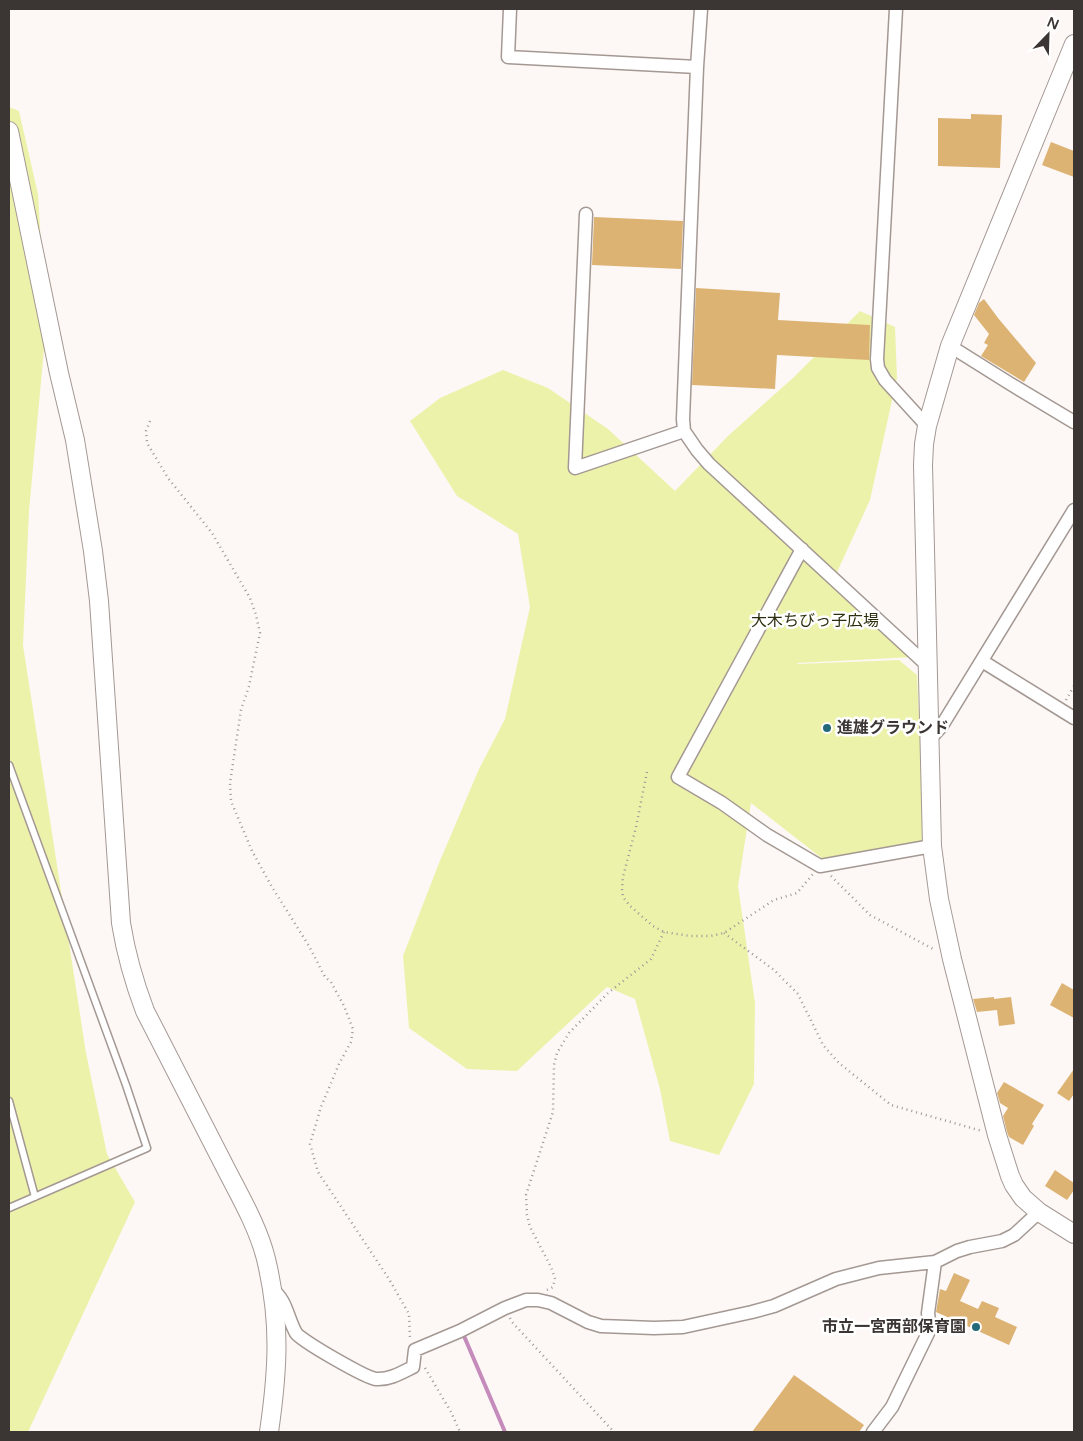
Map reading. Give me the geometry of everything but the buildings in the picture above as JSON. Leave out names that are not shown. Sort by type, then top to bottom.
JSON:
[{"type":"street","points":[[510,9],[508,57],[697,68]]},
{"type":"street","points":[[700,9],[684,431],[709,464],[927,665]]},
{"type":"street","points":[[896,9],[877,359],[878,368],[885,380],[927,426]]},
{"type":"street","points":[[1074,44],[950,346],[927,426],[923,465],[932,846],[939,899],[952,959],[997,1135],[1014,1186],[1023,1198],[1039,1212],[1074,1234]]},
{"type":"street","points":[[9,131],[59,373],[75,440],[93,551],[99,601],[121,924],[126,954],[145,1011],[254,1227],[265,1257],[277,1325],[277,1361],[269,1432]]},
{"type":"street","points":[[586,214],[575,468],[684,431]]},
{"type":"street","points":[[950,346],[1074,422]]},
{"type":"street","points":[[929,740],[941,727],[1074,510]]},
{"type":"street","points":[[802,549],[678,777],[722,803],[767,835],[820,866],[932,846]]},
{"type":"street","points":[[982,661],[1074,718]]},
{"type":"street","points":[[272,1289],[280,1296],[296,1335],[352,1369],[375,1379],[395,1376],[413,1367],[416,1350],[526,1300],[551,1303],[588,1322],[601,1326],[683,1327],[774,1306],[836,1279],[879,1268],[935,1262],[957,1251],[1002,1241],[1014,1235],[1039,1212]]},
{"type":"street","points":[[873,1432],[892,1407],[930,1329],[928,1314],[935,1262]]},
{"type":"lane","points":[[9,765],[126,1085],[147,1148],[9,1208]]},
{"type":"lane","points":[[9,1101],[35,1196]]},
{"type":"path","points":[[150,421],[146,431],[147,443],[168,478],[212,533],[250,598],[260,633],[249,686],[241,710],[230,783],[231,801],[252,851],[309,946],[325,977],[344,1006],[353,1029],[351,1042],[339,1064],[321,1108],[310,1144],[318,1172],[389,1279],[409,1314],[410,1340],[451,1412],[460,1432]]},
{"type":"path","points":[[1060,709],[1074,686]]},
{"type":"path","points":[[646,772],[622,889],[624,897],[630,906],[653,926],[664,932],[690,936],[710,936],[724,933],[774,900],[797,893],[820,866],[870,915],[952,959]]},
{"type":"path","points":[[545,1291],[553,1287],[555,1279],[551,1267],[530,1227],[526,1195],[553,1112],[554,1065],[557,1053],[569,1033],[601,1000],[651,959],[664,932]]},
{"type":"path","points":[[724,933],[774,970],[798,994],[823,1045],[839,1063],[891,1105],[997,1135]]},
{"type":"path","points":[[505,1308],[512,1322],[614,1432]]},
{"type":"green space","points":[[9,107],[19,111],[38,194],[46,328],[29,511],[23,645],[86,1053],[107,1154],[135,1202],[28,1432],[9,1432]]},
{"type":"green space","name":"大木ちびっ子広場","points":[[860,311],[895,327],[897,378],[870,500],[833,581],[914,657],[797,664],[899,660],[917,675],[925,841],[824,860],[751,803],[738,886],[755,1003],[754,1084],[719,1155],[670,1141],[660,1089],[635,999],[607,987],[517,1071],[467,1069],[409,1028],[403,956],[439,863],[479,769],[505,719],[530,607],[518,534],[457,496],[410,421],[440,398],[503,370],[548,388],[608,429],[675,491],[728,436],[794,377]]},
{"type":"waterway","points":[[464,1336],[505,1432]]},
{"type":"place","name":"進雄グラウンド","points":[[827,728]]},
{"type":"place","name":"市立一宮西部保育園","points":[[976,1327]]}]
